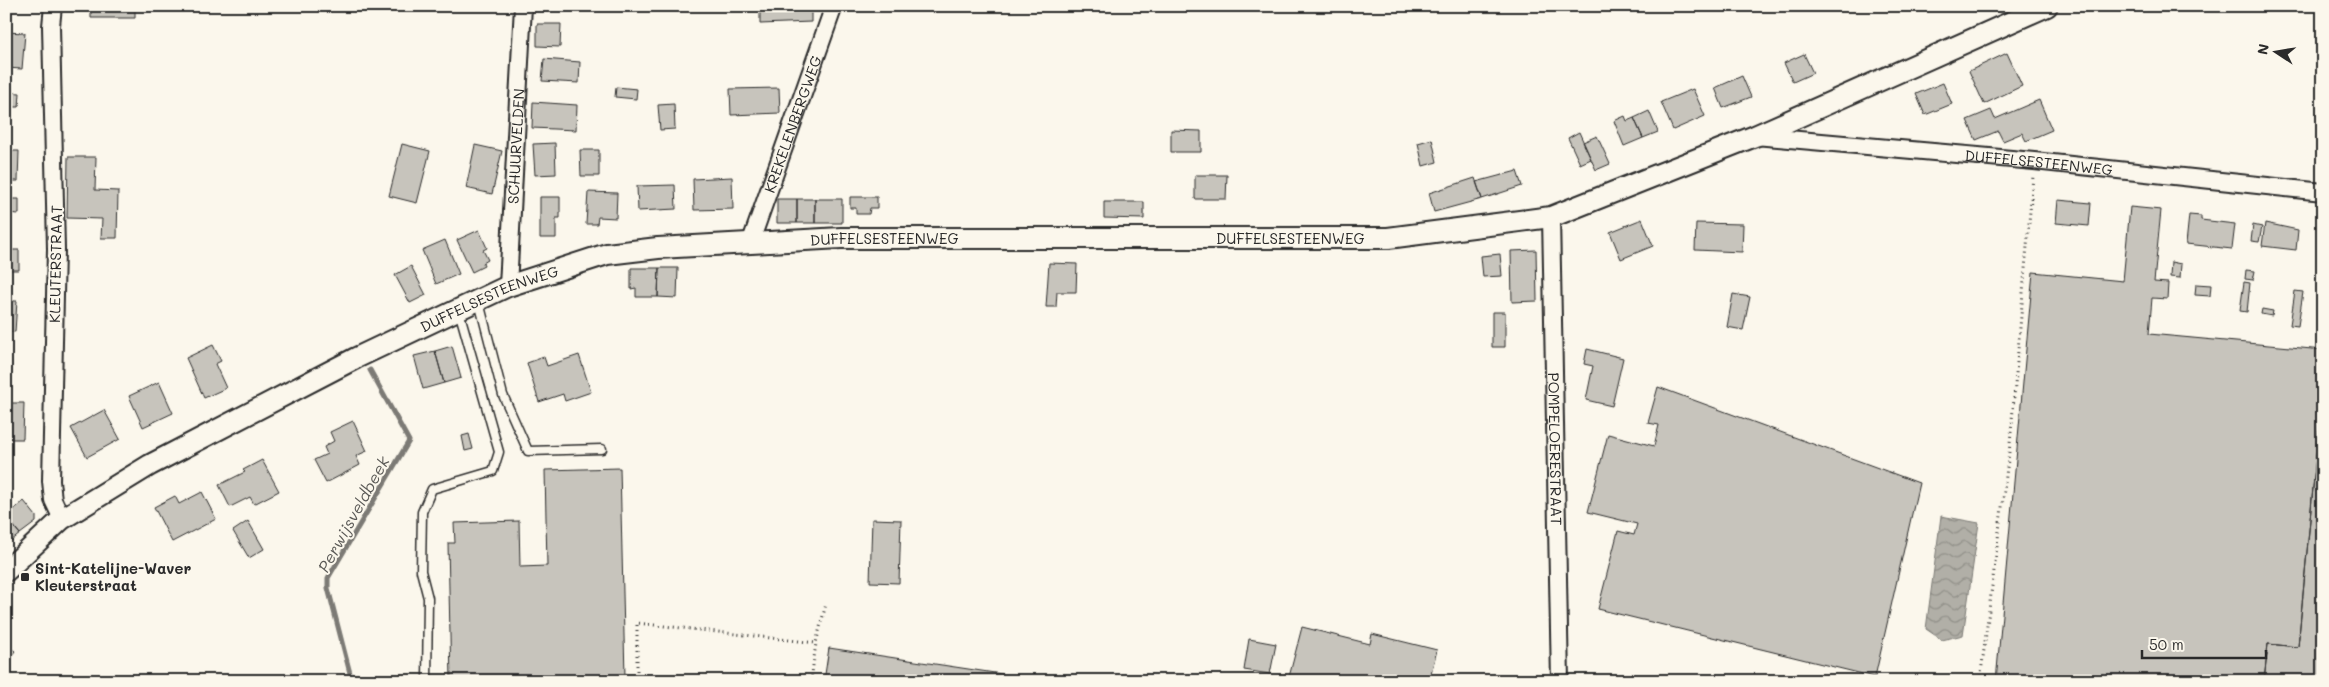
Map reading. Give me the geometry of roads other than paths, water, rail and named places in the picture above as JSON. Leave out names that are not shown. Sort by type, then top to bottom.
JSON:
[{"type":"street","name":"KLEUTERSTRAAT","points":[[53,6],[51,26],[56,248],[51,480],[53,500],[62,519]]},
{"type":"street","name":"SCHUURVELDEN","points":[[508,286],[523,6]]},
{"type":"street","name":"KREKELENBERGWEG","points":[[751,242],[834,6]]},
{"type":"street","name":"DUFFELSESTEENWEG","points":[[6,571],[62,519],[150,465],[356,358],[508,286],[608,254],[658,248],[841,238],[1388,238],[1551,217],[1755,136],[2046,6]]},
{"type":"street","name":"DUFFELSESTEENWEG","points":[[1755,136],[2034,160],[2323,192]]},
{"type":"street","name":"POMPELOERESTRAAT","points":[[1551,217],[1560,681]]},
{"type":"lane","points":[[479,300],[503,395],[528,451],[602,449]]},
{"type":"lane","points":[[427,681],[428,598],[421,571],[422,512],[432,489],[493,471],[500,452],[459,309]]},
{"type":"water","points":[[1941,516],[1979,523],[1963,635],[1942,640],[1926,629]]},
{"type":"waterway","name":"Perwijsveldbeek","points":[[352,681],[328,588],[328,578],[409,441],[370,370]]},
{"type":"place","name":"Sint-Katelijne-Waver Kleuterstraat","points":[[25,577]]}]
